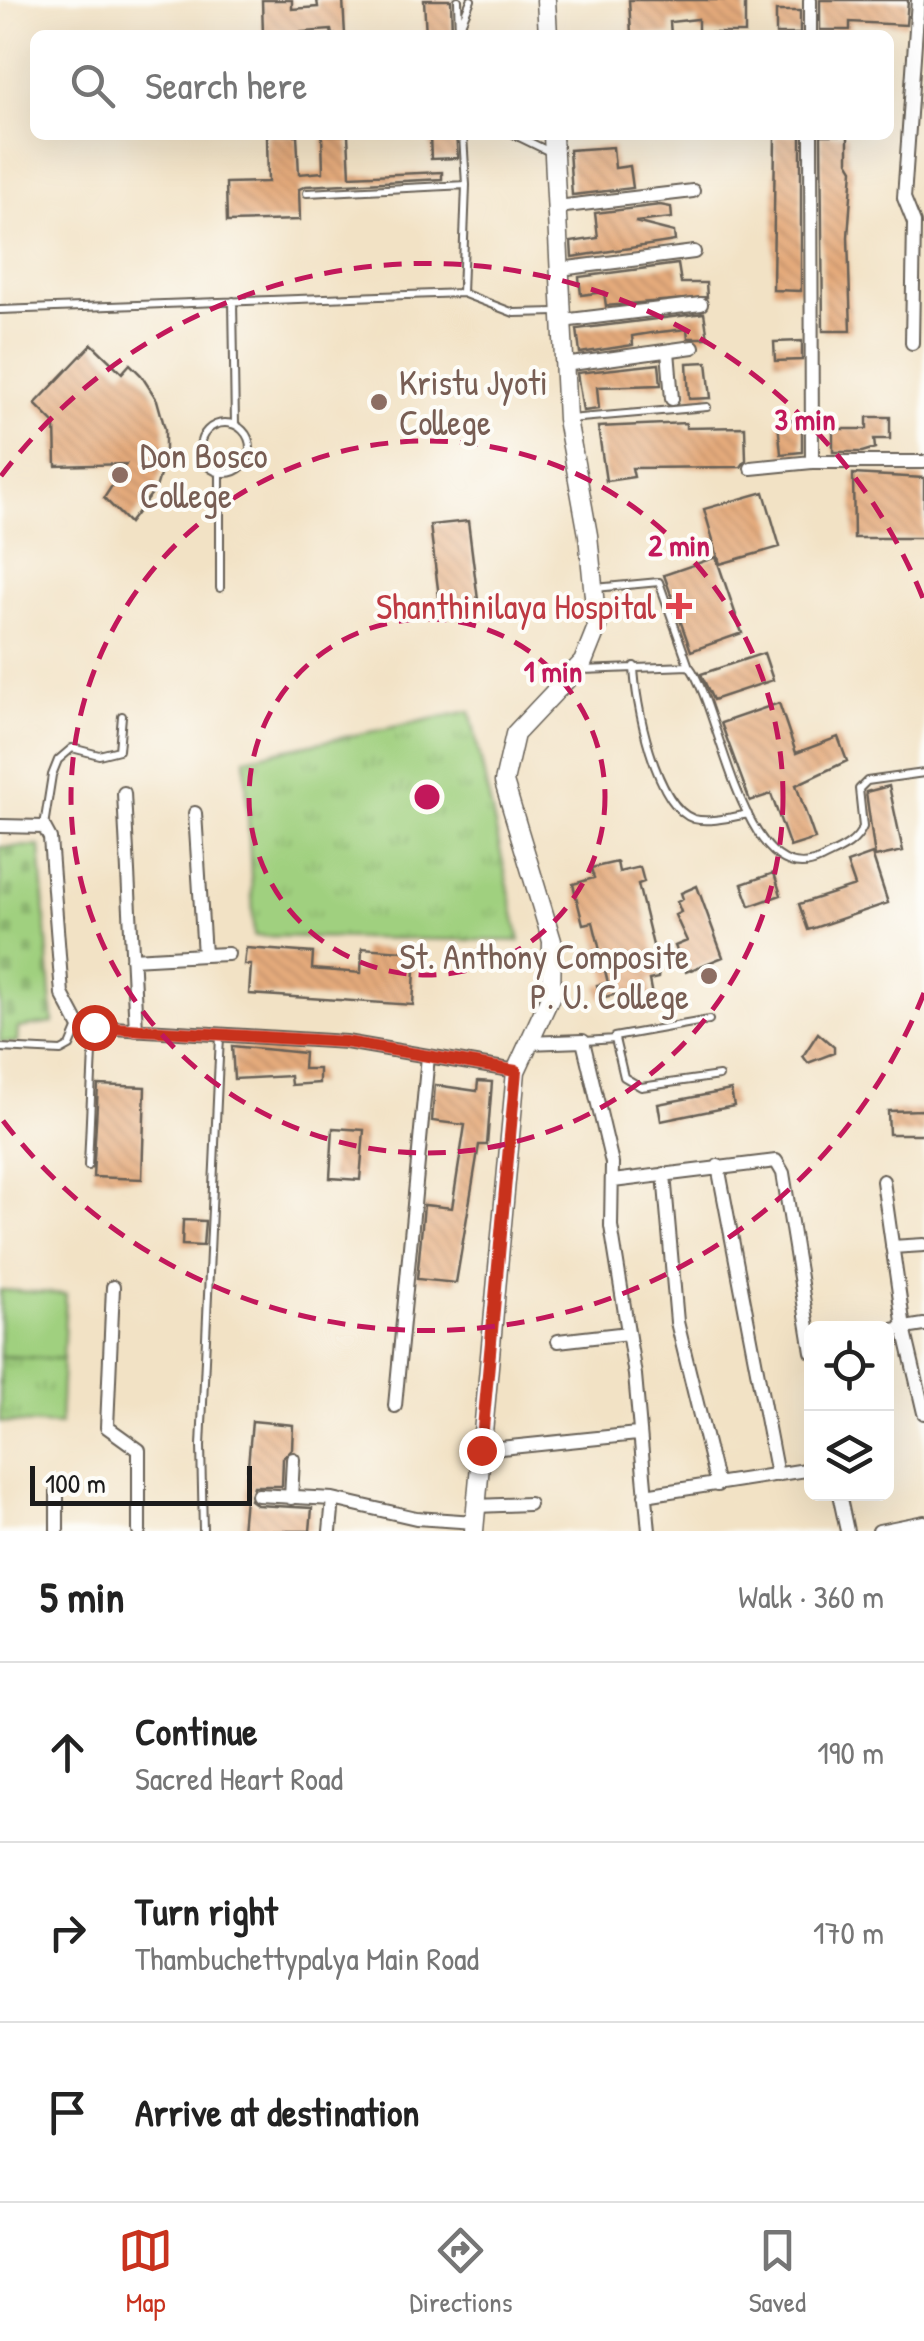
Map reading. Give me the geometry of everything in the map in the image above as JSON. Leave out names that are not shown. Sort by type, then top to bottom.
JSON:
[{"type":"main road","points":[[546,0],[548,30]]},
{"type":"main road","points":[[475,1520],[516,1071],[551,995],[552,941],[504,782],[515,734],[576,670],[597,627],[567,419],[554,144]]},
{"type":"street","points":[[810,0],[810,30]]},
{"type":"street","points":[[912,343],[914,223],[904,198],[918,0]]},
{"type":"street","points":[[811,140],[812,462]]},
{"type":"street","points":[[557,208],[692,191]]},
{"type":"street","points":[[560,270],[694,252]]},
{"type":"street","points":[[562,316],[701,304]]},
{"type":"street","points":[[564,365],[693,348]]},
{"type":"street","points":[[668,351],[672,399]]},
{"type":"street","points":[[752,468],[812,462],[924,462]]},
{"type":"street","points":[[124,793],[136,1030]]},
{"type":"street","points":[[196,814],[204,955]]},
{"type":"street","points":[[0,826],[44,827],[50,838],[62,994],[78,1026],[346,1042],[516,1071]]},
{"type":"street","points":[[132,959],[228,954]]},
{"type":"street","points":[[526,1043],[584,1041],[613,1181],[611,1226],[628,1333],[649,1531]]},
{"type":"street","points":[[395,1406],[428,1056]]},
{"type":"street","points":[[613,1181],[770,1160],[780,1166],[807,1321]]},
{"type":"street","points":[[718,1166],[777,1476]]},
{"type":"street","points":[[664,1174],[677,1322],[717,1485]]},
{"type":"street","points":[[884,1182],[904,1328],[924,1412]]},
{"type":"street","points":[[892,1247],[924,1246]]},
{"type":"street","points":[[113,1287],[107,1427],[139,1450],[138,1531]]},
{"type":"street","points":[[894,1330],[924,1325]]},
{"type":"street","points":[[558,1341],[628,1333]]},
{"type":"street","points":[[481,1450],[638,1434]]},
{"type":"street","points":[[291,1498],[293,1459]]},
{"type":"street","points":[[645,1496],[804,1471]]},
{"type":"street","points":[[57,1489],[57,1531]]},
{"type":"street","points":[[258,1495],[333,1499],[415,1524],[475,1520],[529,1504]]},
{"type":"street","points":[[330,1531],[333,1499]]},
{"type":"street","points":[[841,1501],[847,1531]]},
{"type":"street","points":[[879,1531],[924,1522]]},
{"type":"lane","points":[[458,0],[459,30]]},
{"type":"lane","points":[[460,30],[471,0]]},
{"type":"lane","points":[[462,293],[466,185],[463,140]]},
{"type":"lane","points":[[306,192],[466,185]]},
{"type":"lane","points":[[0,310],[462,293],[514,313],[562,316]]},
{"type":"lane","points":[[233,302],[235,426]]},
{"type":"lane","points":[[567,419],[707,407]]},
{"type":"lane","points":[[219,424],[235,426],[247,436],[249,452],[242,466],[220,472],[202,457],[201,440],[219,424]]},
{"type":"lane","points":[[220,472],[220,588]]},
{"type":"lane","points":[[594,588],[659,582],[748,814],[779,857],[809,865],[859,836],[864,818],[859,790],[868,781],[924,773]]},
{"type":"lane","points":[[634,666],[636,707],[674,807],[694,820],[748,814]]},
{"type":"lane","points":[[576,670],[689,666]]},
{"type":"lane","points":[[44,827],[58,760],[72,748],[98,754],[120,750],[122,716]]},
{"type":"lane","points":[[584,1041],[709,1020]]},
{"type":"lane","points":[[0,1048],[62,1051],[70,1046],[78,1026]]},
{"type":"lane","points":[[88,1166],[94,1027]]},
{"type":"lane","points":[[203,1531],[201,1446],[220,1036]]},
{"type":"lane","points":[[612,1037],[624,1077],[635,1085],[720,1076]]},
{"type":"green space","points":[[470,711],[520,941],[254,936],[245,758]]},
{"type":"green space","points":[[40,846],[53,1023],[18,1028],[17,1043],[0,1042],[0,847]]},
{"type":"green space","points":[[0,1290],[66,1294],[63,1359],[0,1356]]},
{"type":"green space","points":[[0,1356],[63,1359],[60,1425],[0,1422]]},
{"type":"building","points":[[262,0],[292,0],[292,9],[318,7],[317,0],[343,0],[345,30],[263,30]]},
{"type":"building","points":[[424,0],[451,0],[452,30],[426,30]]},
{"type":"building","points":[[629,0],[745,0],[745,30],[698,30],[698,19],[670,22],[671,30],[631,30]]},
{"type":"building","points":[[820,0],[908,0],[906,25],[850,22],[850,30],[820,30]]},
{"type":"building","points":[[776,11],[800,11],[800,30],[776,30]]},
{"type":"building","points":[[267,140],[297,140],[299,174],[323,172],[322,140],[348,140],[350,176],[442,172],[442,179],[306,186],[299,189],[300,220],[227,222],[226,183],[268,182]]},
{"type":"building","points":[[430,140],[456,140],[458,158],[431,159]]},
{"type":"building","points":[[775,140],[801,140],[801,291],[773,290]]},
{"type":"building","points":[[821,140],[848,140],[848,161],[853,169],[848,237],[851,331],[823,331]]},
{"type":"building","points":[[613,147],[615,168],[630,166],[633,188],[572,195],[569,150]]},
{"type":"building","points":[[671,207],[672,218],[635,222],[674,232],[675,241],[572,257],[571,242],[598,238],[595,213]]},
{"type":"building","points":[[678,264],[681,283],[706,283],[707,297],[606,306],[604,292],[581,295],[579,277]]},
{"type":"building","points":[[704,313],[708,338],[688,338],[687,329],[651,333],[632,336],[633,345],[580,353],[577,329]]},
{"type":"building","points":[[802,341],[802,360],[775,361],[774,342]]},
{"type":"building","points":[[92,344],[122,373],[130,364],[141,375],[157,400],[165,429],[165,459],[156,488],[129,523],[104,498],[126,464],[56,466],[55,424],[35,404]]},
{"type":"building","points":[[707,362],[711,398],[689,399],[687,363]]},
{"type":"building","points":[[659,364],[661,385],[597,387],[599,409],[583,411],[577,373]]},
{"type":"building","points":[[867,417],[890,417],[890,439],[874,439],[875,448],[862,452],[833,452],[833,429],[867,429]]},
{"type":"building","points":[[802,419],[802,452],[781,454],[778,422]]},
{"type":"building","points":[[686,423],[686,428],[745,427],[746,460],[741,467],[632,468],[634,477],[606,481],[598,427]]},
{"type":"building","points":[[853,474],[924,478],[924,538],[854,538]]},
{"type":"building","points":[[764,492],[780,547],[720,564],[704,509]]},
{"type":"building","points":[[468,521],[479,608],[441,613],[430,525]]},
{"type":"building","points":[[716,557],[742,633],[691,651],[664,575]]},
{"type":"building","points":[[764,653],[773,680],[713,700],[701,674]]},
{"type":"building","points":[[779,703],[796,753],[838,737],[847,761],[796,785],[815,839],[790,847],[771,794],[750,801],[721,723]]},
{"type":"building","points":[[889,786],[903,851],[875,857],[866,792]]},
{"type":"building","points":[[872,854],[888,903],[808,930],[799,904],[855,886],[847,863]]},
{"type":"building","points":[[617,862],[619,872],[640,867],[644,882],[638,884],[659,970],[658,978],[649,980],[653,1001],[626,1008],[622,993],[600,998],[597,985],[608,983],[593,922],[583,924],[573,884],[594,878],[591,868]]},
{"type":"building","points":[[774,873],[781,895],[750,906],[742,884]]},
{"type":"building","points":[[697,886],[723,957],[686,972],[675,946],[687,941],[675,915],[681,912],[677,902],[683,899],[681,893]]},
{"type":"building","points":[[246,948],[313,953],[312,969],[361,973],[362,948],[416,952],[413,1005],[249,994],[251,965],[244,965]]},
{"type":"building","points":[[818,1033],[834,1047],[834,1053],[808,1063],[803,1056]]},
{"type":"building","points":[[232,1046],[304,1053],[303,1069],[319,1069],[319,1083],[291,1085],[290,1076],[234,1079]]},
{"type":"building","points":[[478,1081],[492,1082],[487,1145],[479,1145],[456,1283],[417,1279],[424,1205],[452,1208],[465,1125],[432,1121],[435,1085],[477,1091]]},
{"type":"building","points":[[98,1085],[145,1087],[142,1179],[93,1177]]},
{"type":"building","points":[[731,1090],[734,1106],[661,1121],[658,1104]]},
{"type":"building","points":[[924,1110],[924,1134],[889,1134],[888,1111]]},
{"type":"building","points":[[333,1128],[364,1130],[360,1180],[330,1178]]},
{"type":"building","points":[[183,1220],[205,1221],[203,1246],[182,1245]]},
{"type":"building","points":[[252,1421],[293,1425],[292,1449],[283,1458],[282,1486],[254,1486],[250,1500],[257,1505],[312,1508],[310,1531],[242,1531]]},
{"type":"place","name":"Kristu Jyoti College","points":[[379,402]]},
{"type":"place","name":"Don Bosco College","points":[[120,475]]},
{"type":"place","name":"Shanthinilaya Hospital","points":[[679,606]]},
{"type":"place","name":"St. Anthony Composite P. U. College","points":[[709,976]]},
{"type":"route","points":[[94,1027],[346,1042],[516,1071],[481,1450]]}]
